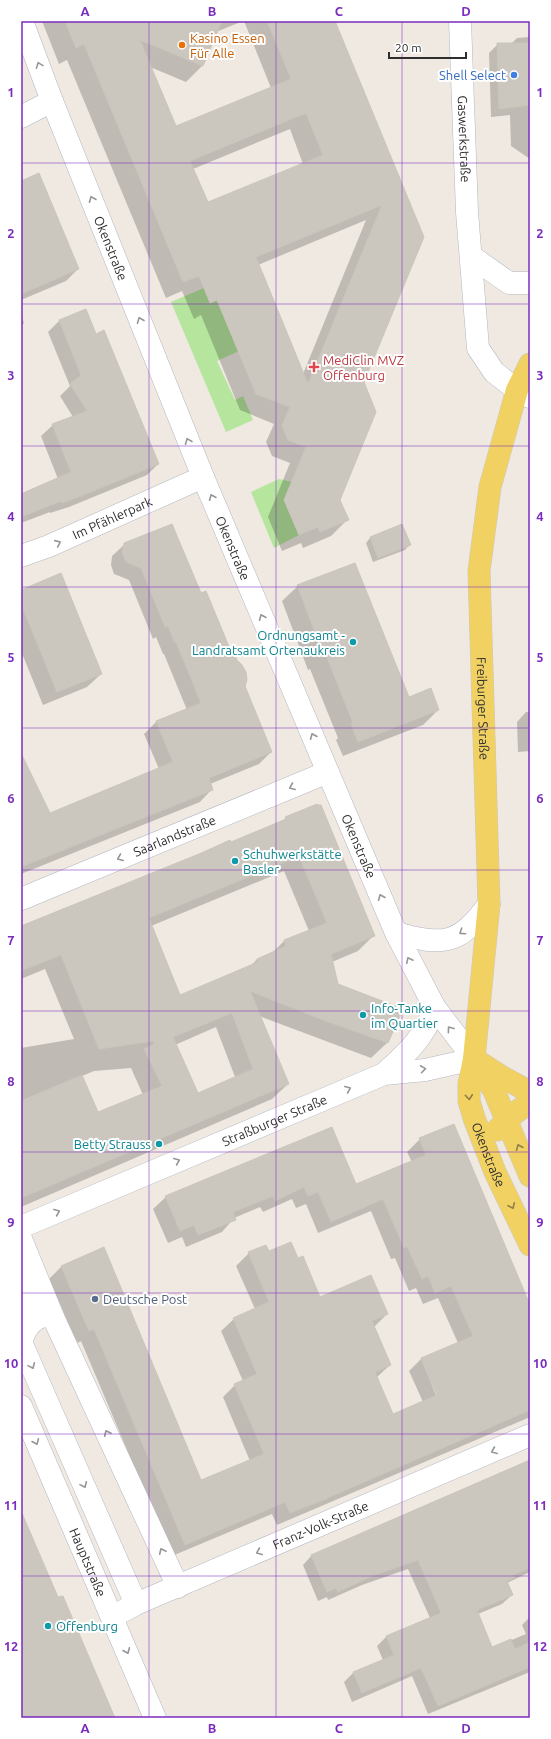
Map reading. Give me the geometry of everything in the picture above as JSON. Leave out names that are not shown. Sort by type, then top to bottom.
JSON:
[{"type":"main road","name":"Freiburger Straße","points":[[474,1059],[489,904],[479,571],[490,487],[524,394],[530,364]]},
{"type":"main road","points":[[474,1059],[530,1092]]},
{"type":"main road","name":"Okenstraße","points":[[474,1059],[494,1091],[530,1176]]},
{"type":"main road","name":"Okenstraße","points":[[474,1059],[469,1084],[469,1101],[484,1145],[530,1245]]},
{"type":"main road","points":[[484,1145],[507,1119],[530,1103]]},
{"type":"street","name":"Okenstraße","points":[[22,21],[52,101],[203,477],[396,933],[435,1008],[474,1059]]},
{"type":"street","name":"Gaswerkstraße","points":[[460,21],[467,212],[478,348],[494,372],[524,394]]},
{"type":"street","points":[[21,117],[52,101]]},
{"type":"street","points":[[471,256],[509,283],[530,282]]},
{"type":"street","name":"Im Pfählerpark","points":[[21,556],[49,546],[203,477]]},
{"type":"street","name":"Saarlandstraße","points":[[21,899],[328,772]]},
{"type":"street","points":[[396,933],[419,939],[443,941],[454,938],[477,920],[489,904]]},
{"type":"street","points":[[384,1074],[418,1040],[429,1024],[435,1008]]},
{"type":"street","name":"Straßburger Straße","points":[[21,1227],[384,1074],[425,1070],[474,1059]]},
{"type":"street","points":[[21,1239],[53,1317],[178,1587]]},
{"type":"street","points":[[32,1268],[21,1342],[136,1604]]},
{"type":"street","points":[[21,1342],[24,1331],[33,1321],[42,1316],[53,1317]]},
{"type":"street","name":"Hauptstraße","points":[[21,1406],[155,1718]]},
{"type":"street","name":"Franz-Volk-Straße","points":[[112,1616],[136,1604],[530,1435]]},
{"type":"green space","points":[[204,288],[217,300],[239,351],[217,361],[235,400],[243,396],[253,420],[226,432],[171,302]]},
{"type":"green space","points":[[279,479],[292,482],[285,500],[299,535],[274,548],[251,492]]},
{"type":"building","points":[[65,21],[222,21],[203,66],[140,40],[176,126],[291,79],[267,21],[335,21],[424,237],[364,382],[376,412],[340,500],[349,520],[320,532],[318,527],[299,535],[284,500],[306,447],[288,440],[285,433],[282,425],[290,407],[256,394],[217,300],[210,303],[199,276],[183,282],[84,44],[76,48]],"holes":[[[306,113],[323,155],[208,202],[190,161]],[[382,205],[308,384],[256,257]]]},
{"type":"building","name":"Shell Select","points":[[497,43],[530,43],[530,105],[499,109]]},
{"type":"building","points":[[39,173],[79,269],[21,294],[21,181]]},
{"type":"building","points":[[86,309],[96,334],[104,330],[159,464],[81,496],[62,503],[61,501],[21,517],[21,494],[71,472],[52,424],[87,411],[70,384],[81,375],[59,320]]},
{"type":"building","points":[[172,524],[201,593],[206,591],[230,649],[232,648],[237,660],[246,672],[247,680],[245,686],[272,752],[209,778],[213,790],[21,867],[21,753],[50,813],[173,762],[156,721],[201,703],[176,642],[175,643],[168,626],[165,627],[141,568],[126,562],[122,552],[124,543]]},
{"type":"building","points":[[402,524],[411,545],[378,558],[370,537]]},
{"type":"building","name":"Ordnungsamt - Landratsamt Ortenaukreis","points":[[355,563],[409,697],[431,688],[439,710],[358,742],[351,724],[353,723],[326,655],[324,656],[297,585]]},
{"type":"building","points":[[61,573],[102,674],[57,692],[21,604],[21,590]]},
{"type":"building","points":[[317,804],[321,805],[375,936],[331,954],[338,984],[403,1009],[388,1043],[323,1020],[250,991],[289,1084],[21,1198],[21,1101],[82,1075],[98,1112],[162,1086],[144,1049],[154,1044],[153,1041],[99,1049],[61,955],[21,971],[21,926],[230,840],[231,842],[286,819],[285,817]],"holes":[[[299,856],[327,923],[284,940],[286,946],[257,959],[258,962],[180,995],[149,918]],[[232,1013],[253,1069],[198,1093],[173,1037]]]},
{"type":"building","points":[[454,1124],[530,1305],[530,1410],[316,1503],[290,1513],[285,1502],[185,1545],[94,1329],[89,1331],[61,1266],[104,1247],[201,1480],[264,1454],[234,1384],[257,1374],[233,1318],[269,1302],[248,1252],[266,1245],[269,1251],[291,1242],[298,1258],[303,1256],[320,1297],[371,1275],[388,1314],[372,1321],[391,1365],[375,1372],[393,1414],[437,1395],[421,1358],[473,1336],[451,1286],[435,1293],[428,1276],[422,1279],[407,1246],[404,1248],[383,1199],[331,1222],[318,1192],[308,1196],[304,1187],[275,1201],[273,1196],[233,1212],[236,1220],[198,1235],[194,1225],[180,1231],[165,1196],[332,1127],[356,1184],[426,1155],[419,1138]]},
{"type":"building","points":[[530,1460],[530,1568],[513,1575],[515,1577],[507,1581],[513,1595],[477,1610],[492,1647],[511,1639],[515,1649],[530,1642],[530,1667],[438,1706],[421,1668],[362,1693],[353,1672],[394,1655],[386,1636],[441,1613],[418,1560],[372,1576],[338,1592],[336,1588],[327,1592],[311,1555]]},
{"type":"building","name":"Offenburg","points":[[21,1511],[58,1597],[63,1596],[115,1718],[21,1718]]},
{"type":"place","name":"Kasino Essen Für Alle","points":[[182,45]]},
{"type":"place","name":"Shell Select","points":[[514,75]]},
{"type":"place","name":"MediClin MVZ Offenburg","points":[[314,367]]},
{"type":"place","name":"Ordnungsamt - Landratsamt Ortenaukreis","points":[[353,642]]},
{"type":"place","name":"Schuhwerkstätte Basler","points":[[235,861]]},
{"type":"place","name":"Info-Tanke im Quartier","points":[[363,1015]]},
{"type":"place","name":"Betty Strauss","points":[[159,1144]]},
{"type":"place","name":"Deutsche Post","points":[[95,1299]]},
{"type":"place","name":"Offenburg","points":[[48,1626]]}]
